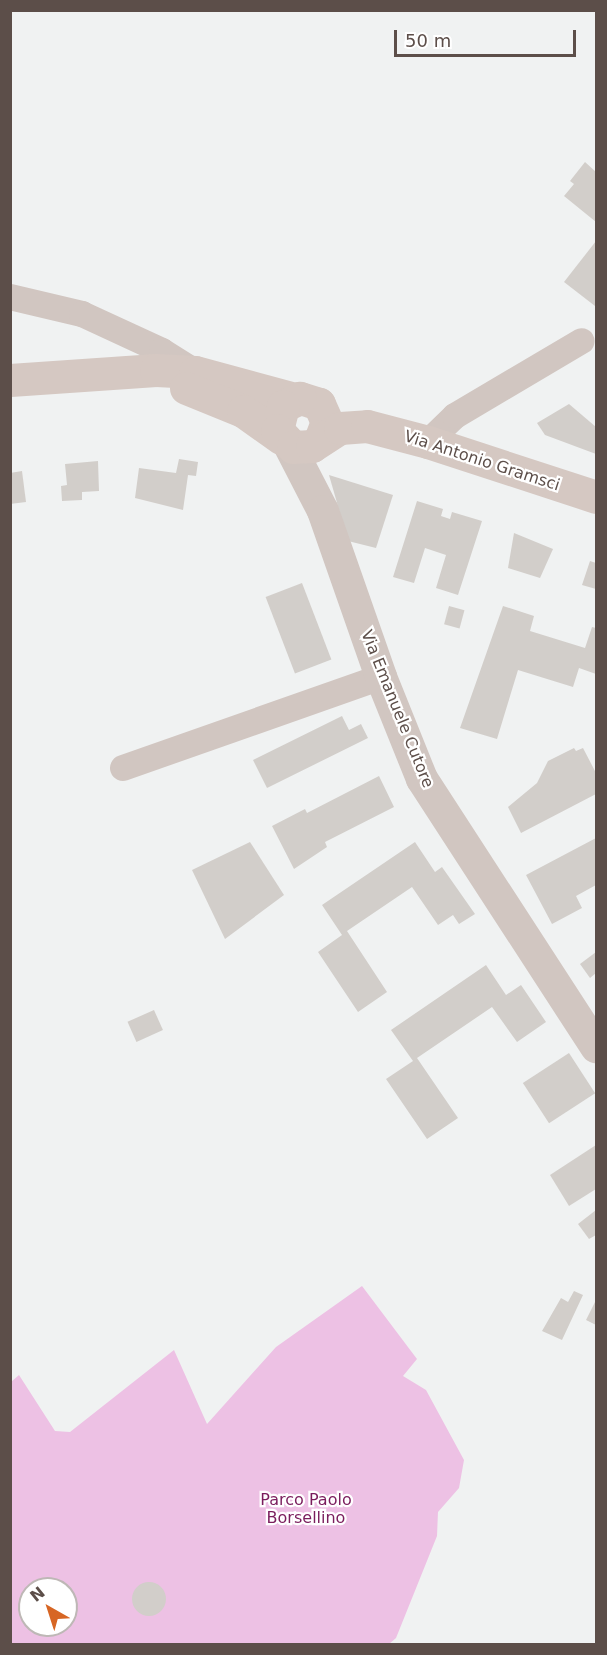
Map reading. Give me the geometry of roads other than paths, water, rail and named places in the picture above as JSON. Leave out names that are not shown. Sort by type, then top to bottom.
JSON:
[{"type":"main road","points":[[117,372],[218,398],[297,441],[340,428],[367,426]]},
{"type":"main road","points":[[10,380],[117,372],[195,372],[344,411],[367,426]]},
{"type":"main road","points":[[297,441],[278,415],[305,400]]},
{"type":"main road","points":[[297,441],[326,417],[305,400]]},
{"type":"main road","name":"Via Antonio Gramsci","points":[[367,426],[428,442],[597,497]]},
{"type":"street","points":[[10,297],[82,314],[162,351],[195,372]]},
{"type":"street","points":[[428,442],[455,416],[582,341]]},
{"type":"street","name":"Via Emanuele Cutore","points":[[297,441],[381,677],[422,779],[597,1047]]},
{"type":"street","points":[[123,768],[381,677]]},
{"type":"park label","name":"Parco Paolo Borsellino","points":[[306,1509]]}]
